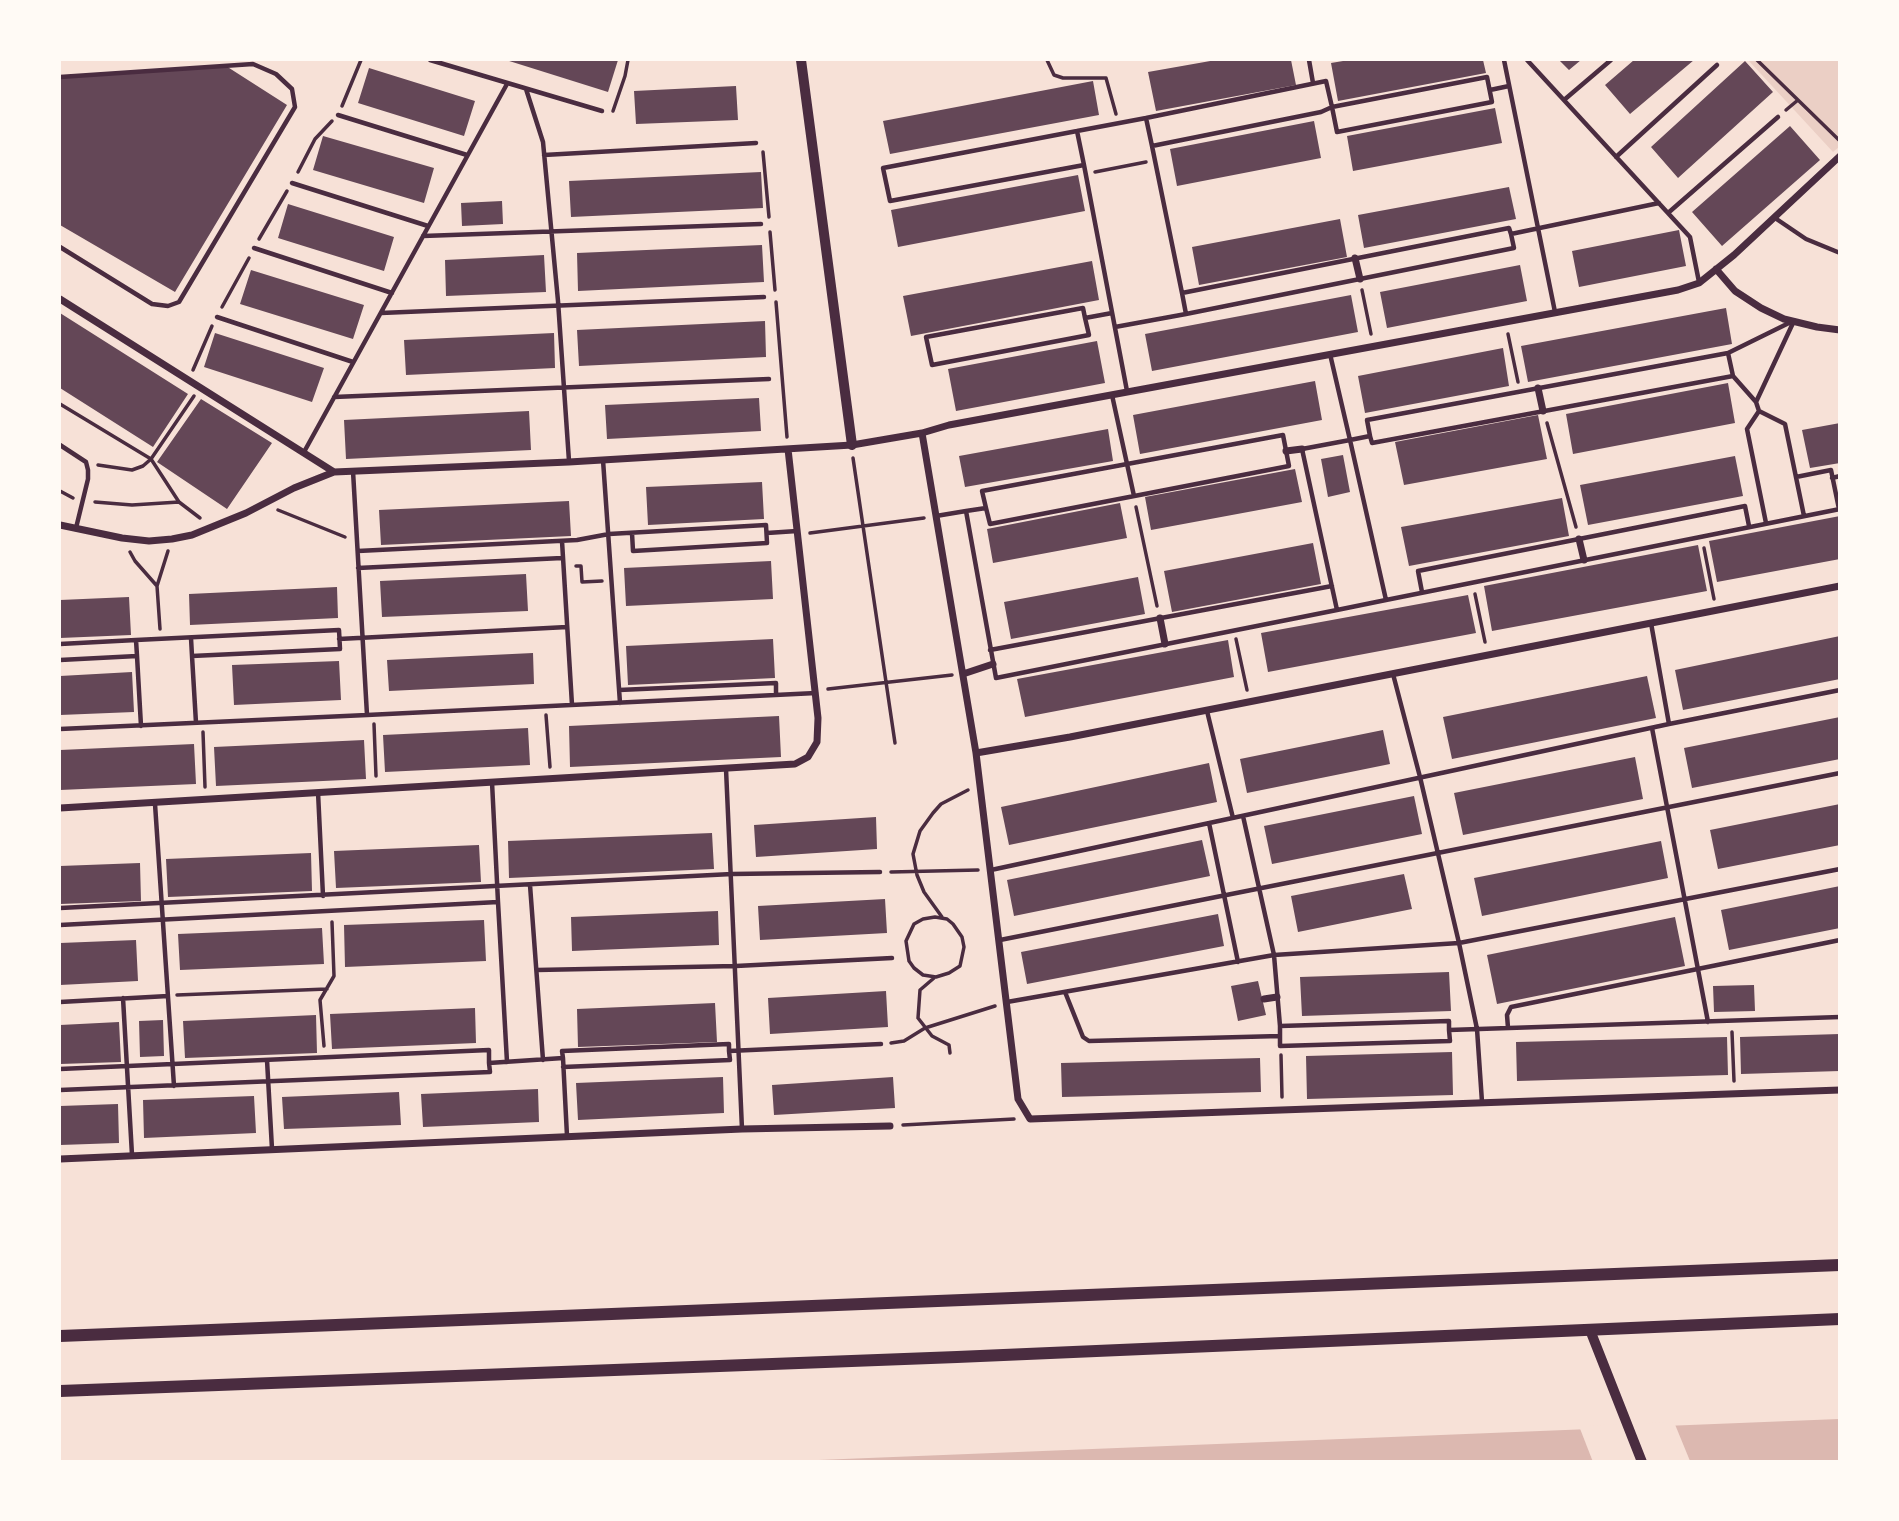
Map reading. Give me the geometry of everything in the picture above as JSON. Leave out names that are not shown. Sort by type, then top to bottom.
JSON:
[{"type":"main road","points":[[801,60],[852,445]]},
{"type":"main road","points":[[60,1336],[1839,1265]]},
{"type":"main road","points":[[60,1391],[971,1357],[1839,1319]]},
{"type":"main road","points":[[1590,1330],[1642,1461]]},
{"type":"street","points":[[60,525],[122,538],[149,541],[172,539],[192,535],[334,472],[569,462],[852,445],[1678,290],[1699,283],[1716,269],[1839,156]]},
{"type":"street","points":[[1355,258],[1360,279]]},
{"type":"street","points":[[1716,269],[1735,291],[1761,308],[1794,321],[1839,330]]},
{"type":"street","points":[[60,299],[334,472]]},
{"type":"street","points":[[1538,388],[1543,411]]},
{"type":"street","points":[[922,433],[976,754],[1018,1099],[1030,1119],[1839,1090]]},
{"type":"street","points":[[60,808],[796,764],[808,757],[817,742],[818,718],[788,449]]},
{"type":"street","points":[[1286,451],[1302,449]]},
{"type":"street","points":[[1579,539],[1584,560]]},
{"type":"street","points":[[976,754],[1839,586]]},
{"type":"street","points":[[1160,618],[1165,644]]},
{"type":"street","points":[[963,674],[993,664]]},
{"type":"street","points":[[1264,999],[1277,997]]},
{"type":"street","points":[[60,1158],[742,1129],[890,1126]]},
{"type":"lane","points":[[430,60],[602,111]]},
{"type":"lane","points":[[1309,60],[1313,83]]},
{"type":"lane","points":[[1504,60],[1555,313]]},
{"type":"lane","points":[[1527,60],[1690,237],[1699,283]]},
{"type":"lane","points":[[1564,100],[1611,60]]},
{"type":"lane","points":[[60,77],[253,64],[276,74],[292,89],[295,107],[179,302],[168,306],[152,304],[60,247]]},
{"type":"lane","points":[[1616,156],[1717,65]]},
{"type":"lane","points":[[1084,165],[890,201],[883,168],[1326,81],[1332,107],[1337,132],[1492,102],[1487,77],[1332,107],[1321,112],[1152,146]]},
{"type":"lane","points":[[304,453],[507,84]]},
{"type":"lane","points":[[1490,90],[1510,86]]},
{"type":"lane","points":[[526,89],[543,142],[559,306],[569,462]]},
{"type":"lane","points":[[338,115],[467,155]]},
{"type":"lane","points":[[1668,213],[1779,117]]},
{"type":"lane","points":[[1146,118],[1186,314]]},
{"type":"lane","points":[[1077,131],[1127,392]]},
{"type":"lane","points":[[544,155],[756,143]]},
{"type":"lane","points":[[292,183],[428,226]]},
{"type":"lane","points":[[1511,234],[1659,203]]},
{"type":"lane","points":[[1774,217],[1806,239],[1839,253]]},
{"type":"lane","points":[[422,236],[761,224]]},
{"type":"lane","points":[[1115,327],[1514,248],[1510,228],[1182,293]]},
{"type":"lane","points":[[254,248],[392,293]]},
{"type":"lane","points":[[380,313],[764,298]]},
{"type":"lane","points":[[1083,308],[1085,318],[1089,335],[932,365],[926,337],[1083,308]]},
{"type":"lane","points":[[1085,318],[1112,313]]},
{"type":"lane","points":[[216,317],[354,362]]},
{"type":"lane","points":[[1732,376],[1372,443],[1367,420],[1728,352],[1794,321]]},
{"type":"lane","points":[[1756,401],[1794,321]]},
{"type":"lane","points":[[1728,352],[1732,376],[1756,401],[1759,411],[1784,424],[1804,516]]},
{"type":"lane","points":[[1330,354],[1386,600]]},
{"type":"lane","points":[[334,397],[769,379]]},
{"type":"lane","points":[[1112,395],[1133,496]]},
{"type":"lane","points":[[1759,411],[1746,429],[1766,523]]},
{"type":"lane","points":[[1283,435],[1289,466],[990,524],[982,491],[1127,464],[1283,435]]},
{"type":"lane","points":[[1337,610],[1302,449],[1370,436]]},
{"type":"lane","points":[[60,444],[86,462],[88,479],[76,529]]},
{"type":"lane","points":[[604,460],[620,703]]},
{"type":"lane","points":[[966,511],[996,678],[1839,509],[1831,470],[1796,477]]},
{"type":"lane","points":[[353,471],[370,715]]},
{"type":"lane","points":[[1832,478],[1839,476]]},
{"type":"lane","points":[[1422,592],[1418,571],[1745,506],[1749,526]]},
{"type":"lane","points":[[936,516],[986,508]]},
{"type":"lane","points":[[358,551],[562,541],[609,534],[766,525],[767,543],[633,551],[632,533]]},
{"type":"lane","points":[[767,533],[797,533]]},
{"type":"lane","points":[[562,541],[572,705]]},
{"type":"lane","points":[[358,568],[562,558]]},
{"type":"lane","points":[[990,650],[1332,586]]},
{"type":"lane","points":[[1651,623],[1669,724]]},
{"type":"lane","points":[[339,639],[567,627]]},
{"type":"lane","points":[[60,644],[339,630],[340,649],[192,656]]},
{"type":"lane","points":[[191,638],[199,723]]},
{"type":"lane","points":[[136,640],[141,726]]},
{"type":"lane","points":[[60,660],[137,656]]},
{"type":"lane","points":[[1393,674],[1420,778],[1477,1029],[1482,1102]]},
{"type":"lane","points":[[619,690],[776,683],[776,695]]},
{"type":"lane","points":[[991,870],[1839,690]]},
{"type":"lane","points":[[60,729],[815,692]]},
{"type":"lane","points":[[1207,710],[1233,818]]},
{"type":"lane","points":[[1652,728],[1708,1021]]},
{"type":"lane","points":[[726,769],[742,1129]]},
{"type":"lane","points":[[1000,940],[1839,773]]},
{"type":"lane","points":[[492,782],[507,1062]]},
{"type":"lane","points":[[318,792],[323,896]]},
{"type":"lane","points":[[155,804],[174,1086]]},
{"type":"lane","points":[[1243,816],[1274,955],[1280,1046],[1450,1041],[1449,1021],[1280,1026]]},
{"type":"lane","points":[[1209,823],[1238,962]]},
{"type":"lane","points":[[1007,1002],[1274,955],[1459,943],[1839,869]]},
{"type":"lane","points":[[60,908],[732,874],[880,872]]},
{"type":"lane","points":[[530,885],[543,1060]]},
{"type":"lane","points":[[60,925],[498,902]]},
{"type":"lane","points":[[1508,1028],[1507,1016],[1511,1007],[1839,940]]},
{"type":"lane","points":[[537,970],[736,966],[892,958]]},
{"type":"lane","points":[[1065,992],[1083,1037],[1090,1041],[1280,1036]]},
{"type":"lane","points":[[60,1002],[168,996]]},
{"type":"lane","points":[[123,999],[132,1155]]},
{"type":"lane","points":[[1449,1030],[1839,1017]]},
{"type":"lane","points":[[563,1067],[730,1060],[729,1044],[562,1051],[567,1136]]},
{"type":"lane","points":[[729,1051],[881,1044]]},
{"type":"lane","points":[[60,1069],[489,1050],[491,1072],[60,1090]]},
{"type":"lane","points":[[489,1063],[563,1058]]},
{"type":"lane","points":[[267,1060],[272,1149]]},
{"type":"path","points":[[189,380],[216,317],[315,139],[338,115],[361,60]]},
{"type":"path","points":[[602,111],[612,111],[617,104],[628,60]]},
{"type":"path","points":[[1046,60],[1054,75],[1063,78],[1106,78],[1118,123]]},
{"type":"path","points":[[1757,60],[1839,141]]},
{"type":"path","points":[[1086,174],[1155,160]]},
{"type":"path","points":[[1360,279],[1374,346]]},
{"type":"path","points":[[1505,322],[1520,391]]},
{"type":"path","points":[[86,462],[108,468],[132,470],[143,466],[151,459],[200,387]]},
{"type":"path","points":[[60,404],[151,459],[179,502],[211,527]]},
{"type":"path","points":[[1543,411],[1579,539]]},
{"type":"path","points":[[852,445],[895,743]]},
{"type":"path","points":[[60,491],[83,500],[132,505],[179,502]]},
{"type":"path","points":[[1133,496],[1160,618]]},
{"type":"path","points":[[263,504],[357,541]]},
{"type":"path","points":[[797,533],[864,527],[936,516]]},
{"type":"path","points":[[1702,536],[1716,611]]},
{"type":"path","points":[[122,538],[135,561],[157,586]]},
{"type":"path","points":[[161,639],[157,586],[172,539]]},
{"type":"path","points":[[563,567],[581,566],[582,582],[612,580]]},
{"type":"path","points":[[1473,582],[1487,656]]},
{"type":"path","points":[[1234,631],[1250,702]]},
{"type":"path","points":[[815,692],[963,674]]},
{"type":"path","points":[[545,706],[551,779]]},
{"type":"path","points":[[370,715],[377,789]]},
{"type":"path","points":[[199,723],[206,800]]},
{"type":"path","points":[[950,1053],[950,1045],[932,1036],[918,1018],[918,999],[920,990],[926,983],[960,966],[964,947],[962,937],[953,925],[942,917],[925,892],[916,871],[914,854],[920,831],[933,813],[947,800],[980,786]]},
{"type":"path","points":[[880,872],[991,870]]},
{"type":"path","points":[[325,1057],[320,1000],[334,976],[332,910]]},
{"type":"path","points":[[936,977],[923,975],[914,968],[909,961],[906,941],[914,924],[923,919],[942,917]]},
{"type":"path","points":[[168,996],[327,989]]},
{"type":"path","points":[[881,1044],[904,1041],[925,1028],[1007,1002]]},
{"type":"path","points":[[1732,1021],[1734,1093]]},
{"type":"path","points":[[1280,1046],[1282,1108]]},
{"type":"path","points":[[890,1126],[1030,1119]]},
{"type":"shaded area","points":[[1748,60],[1839,60],[1839,147],[1833,152]]},
{"type":"shaded area","points":[[1839,1419],[1839,1462],[769,1462]]},
{"type":"pier","points":[[1674,1422],[1690,1461],[1593,1462],[1579,1426]]},
{"type":"building","points":[[506,60],[618,60],[608,92]]},
{"type":"building","points":[[1216,60],[1291,60],[1296,85],[1156,111],[1148,72]]},
{"type":"building","points":[[1349,60],[1483,60],[1486,73],[1338,101],[1331,63]]},
{"type":"building","points":[[1559,60],[1581,60],[1569,70]]},
{"type":"building","points":[[1634,60],[1694,60],[1630,114],[1605,85]]},
{"type":"building","points":[[1745,61],[1773,92],[1678,178],[1651,147]]},
{"type":"building","points":[[226,66],[287,105],[175,292],[60,225],[60,77]]},
{"type":"building","points":[[369,68],[475,101],[464,136],[358,103]]},
{"type":"building","points":[[1093,81],[1099,115],[890,154],[883,121]]},
{"type":"building","points":[[736,86],[738,120],[636,124],[634,91]]},
{"type":"building","points":[[1495,108],[1502,143],[1353,171],[1347,136]]},
{"type":"building","points":[[1314,121],[1321,158],[1177,186],[1170,149]]},
{"type":"building","points":[[1790,126],[1820,160],[1722,246],[1692,212]]},
{"type":"building","points":[[323,136],[434,168],[424,203],[313,170]]},
{"type":"building","points":[[761,172],[763,208],[571,217],[569,181]]},
{"type":"building","points":[[1078,175],[1085,211],[898,247],[891,210]]},
{"type":"building","points":[[1509,187],[1516,219],[1364,248],[1358,215]]},
{"type":"building","points":[[502,201],[503,224],[462,226],[461,203]]},
{"type":"building","points":[[288,204],[394,237],[384,271],[278,238]]},
{"type":"building","points":[[1340,219],[1347,257],[1199,285],[1192,247]]},
{"type":"building","points":[[1679,230],[1686,266],[1579,287],[1572,251]]},
{"type":"building","points":[[762,245],[764,282],[578,291],[577,253]]},
{"type":"building","points":[[544,255],[546,292],[446,296],[445,260]]},
{"type":"building","points":[[1092,261],[1099,300],[911,336],[903,296]]},
{"type":"building","points":[[1520,265],[1527,301],[1387,328],[1380,292]]},
{"type":"building","points":[[251,270],[364,305],[353,339],[240,304]]},
{"type":"building","points":[[1351,295],[1358,332],[1152,371],[1145,334]]},
{"type":"building","points":[[1726,308],[1732,344],[1528,382],[1521,346]]},
{"type":"building","points":[[60,313],[188,394],[153,447],[60,388]]},
{"type":"building","points":[[765,321],[766,357],[579,366],[577,330]]},
{"type":"building","points":[[215,333],[324,368],[312,402],[204,367]]},
{"type":"building","points":[[554,333],[555,368],[406,375],[404,340]]},
{"type":"building","points":[[1097,341],[1105,383],[956,411],[948,369]]},
{"type":"building","points":[[1503,348],[1509,386],[1365,413],[1358,376]]},
{"type":"building","points":[[1315,381],[1322,420],[1140,454],[1133,415]]},
{"type":"building","points":[[1728,383],[1735,423],[1573,454],[1566,414]]},
{"type":"building","points":[[759,398],[761,431],[607,439],[605,405]]},
{"type":"building","points":[[201,399],[272,443],[227,509],[157,462]]},
{"type":"building","points":[[529,411],[531,450],[346,459],[344,420]]},
{"type":"building","points":[[1538,415],[1547,459],[1404,485],[1395,442]]},
{"type":"building","points":[[1840,423],[1840,463],[1810,468],[1802,430]]},
{"type":"building","points":[[1108,429],[1113,461],[965,487],[959,456]]},
{"type":"building","points":[[1343,455],[1350,492],[1328,497],[1321,459]]},
{"type":"building","points":[[1735,456],[1743,496],[1588,525],[1580,485]]},
{"type":"building","points":[[1295,469],[1302,502],[1151,530],[1145,497]]},
{"type":"building","points":[[762,482],[764,519],[648,525],[646,487]]},
{"type":"building","points":[[1562,498],[1569,536],[1409,566],[1401,527]]},
{"type":"building","points":[[569,501],[571,536],[381,545],[379,510]]},
{"type":"building","points":[[1120,503],[1127,538],[993,563],[987,529]]},
{"type":"building","points":[[1840,516],[1840,559],[1717,582],[1709,541]]},
{"type":"building","points":[[1313,543],[1321,584],[1172,612],[1164,571]]},
{"type":"building","points":[[1698,545],[1707,591],[1492,631],[1484,586]]},
{"type":"building","points":[[771,561],[773,599],[626,606],[624,568]]},
{"type":"building","points":[[526,574],[528,611],[382,617],[380,581]]},
{"type":"building","points":[[1138,577],[1145,614],[1011,639],[1004,602]]},
{"type":"building","points":[[337,587],[338,618],[190,625],[189,594]]},
{"type":"building","points":[[1468,595],[1476,633],[1268,672],[1261,633]]},
{"type":"building","points":[[129,597],[131,635],[60,638],[60,600]]},
{"type":"building","points":[[1840,636],[1840,679],[1683,710],[1675,670]]},
{"type":"building","points":[[773,639],[775,678],[628,685],[626,646]]},
{"type":"building","points":[[1228,640],[1234,677],[1025,717],[1017,679]]},
{"type":"building","points":[[533,653],[534,684],[389,691],[387,660]]},
{"type":"building","points":[[339,661],[341,700],[234,705],[232,665]]},
{"type":"building","points":[[132,672],[134,712],[60,715],[60,676]]},
{"type":"building","points":[[1647,676],[1656,718],[1452,759],[1443,717]]},
{"type":"building","points":[[779,716],[781,757],[570,767],[569,726]]},
{"type":"building","points":[[1840,717],[1840,759],[1692,788],[1684,748]]},
{"type":"building","points":[[528,728],[530,765],[385,772],[383,735]]},
{"type":"building","points":[[1383,730],[1390,764],[1247,793],[1240,759]]},
{"type":"building","points":[[364,740],[366,779],[216,786],[214,747]]},
{"type":"building","points":[[194,744],[196,784],[60,790],[60,750]]},
{"type":"building","points":[[1635,757],[1643,799],[1463,835],[1454,793]]},
{"type":"building","points":[[1209,763],[1217,802],[1009,845],[1001,807]]},
{"type":"building","points":[[1414,796],[1422,834],[1272,864],[1264,826]]},
{"type":"building","points":[[1840,804],[1840,845],[1718,869],[1710,830]]},
{"type":"building","points":[[876,817],[877,849],[756,857],[754,825]]},
{"type":"building","points":[[712,833],[714,869],[509,878],[508,841]]},
{"type":"building","points":[[1202,840],[1210,876],[1014,916],[1007,880]]},
{"type":"building","points":[[1661,841],[1668,878],[1482,916],[1474,878]]},
{"type":"building","points":[[479,845],[481,882],[336,888],[334,851]]},
{"type":"building","points":[[311,853],[312,891],[168,897],[166,859]]},
{"type":"building","points":[[140,863],[141,901],[60,904],[60,866]]},
{"type":"building","points":[[1404,874],[1412,909],[1298,932],[1291,896]]},
{"type":"building","points":[[1840,886],[1840,928],[1729,950],[1721,910]]},
{"type":"building","points":[[885,899],[887,933],[760,940],[758,906]]},
{"type":"building","points":[[718,911],[719,945],[572,951],[571,917]]},
{"type":"building","points":[[1218,914],[1224,946],[1027,984],[1021,952]]},
{"type":"building","points":[[1675,917],[1685,966],[1497,1004],[1487,955]]},
{"type":"building","points":[[484,920],[486,961],[345,967],[344,925]]},
{"type":"building","points":[[322,928],[324,964],[180,970],[178,934]]},
{"type":"building","points":[[136,940],[138,981],[60,985],[60,943]]},
{"type":"building","points":[[1449,972],[1451,1011],[1302,1016],[1300,977]]},
{"type":"building","points":[[1258,981],[1266,1015],[1238,1021],[1231,986]]},
{"type":"building","points":[[1754,985],[1755,1011],[1714,1012],[1713,986]]},
{"type":"building","points":[[886,991],[888,1027],[770,1034],[768,998]]},
{"type":"building","points":[[715,1003],[717,1042],[578,1047],[577,1009]]},
{"type":"building","points":[[475,1008],[476,1043],[332,1049],[330,1014]]},
{"type":"building","points":[[316,1015],[317,1053],[185,1058],[183,1021]]},
{"type":"building","points":[[163,1020],[164,1056],[140,1057],[139,1021]]},
{"type":"building","points":[[119,1022],[121,1062],[60,1064],[60,1025]]},
{"type":"building","points":[[1840,1034],[1840,1071],[1741,1074],[1740,1037]]},
{"type":"building","points":[[1727,1037],[1728,1075],[1517,1081],[1516,1042]]},
{"type":"building","points":[[1452,1052],[1453,1095],[1307,1099],[1306,1056]]},
{"type":"building","points":[[1260,1058],[1261,1092],[1062,1097],[1061,1063]]},
{"type":"building","points":[[723,1077],[724,1113],[578,1120],[576,1083]]},
{"type":"building","points":[[893,1077],[895,1108],[774,1115],[772,1085]]},
{"type":"building","points":[[538,1089],[539,1122],[423,1127],[421,1094]]},
{"type":"building","points":[[399,1092],[401,1125],[284,1129],[282,1097]]},
{"type":"building","points":[[254,1096],[256,1133],[144,1138],[143,1100]]},
{"type":"building","points":[[118,1104],[119,1143],[60,1145],[60,1106]]}]
